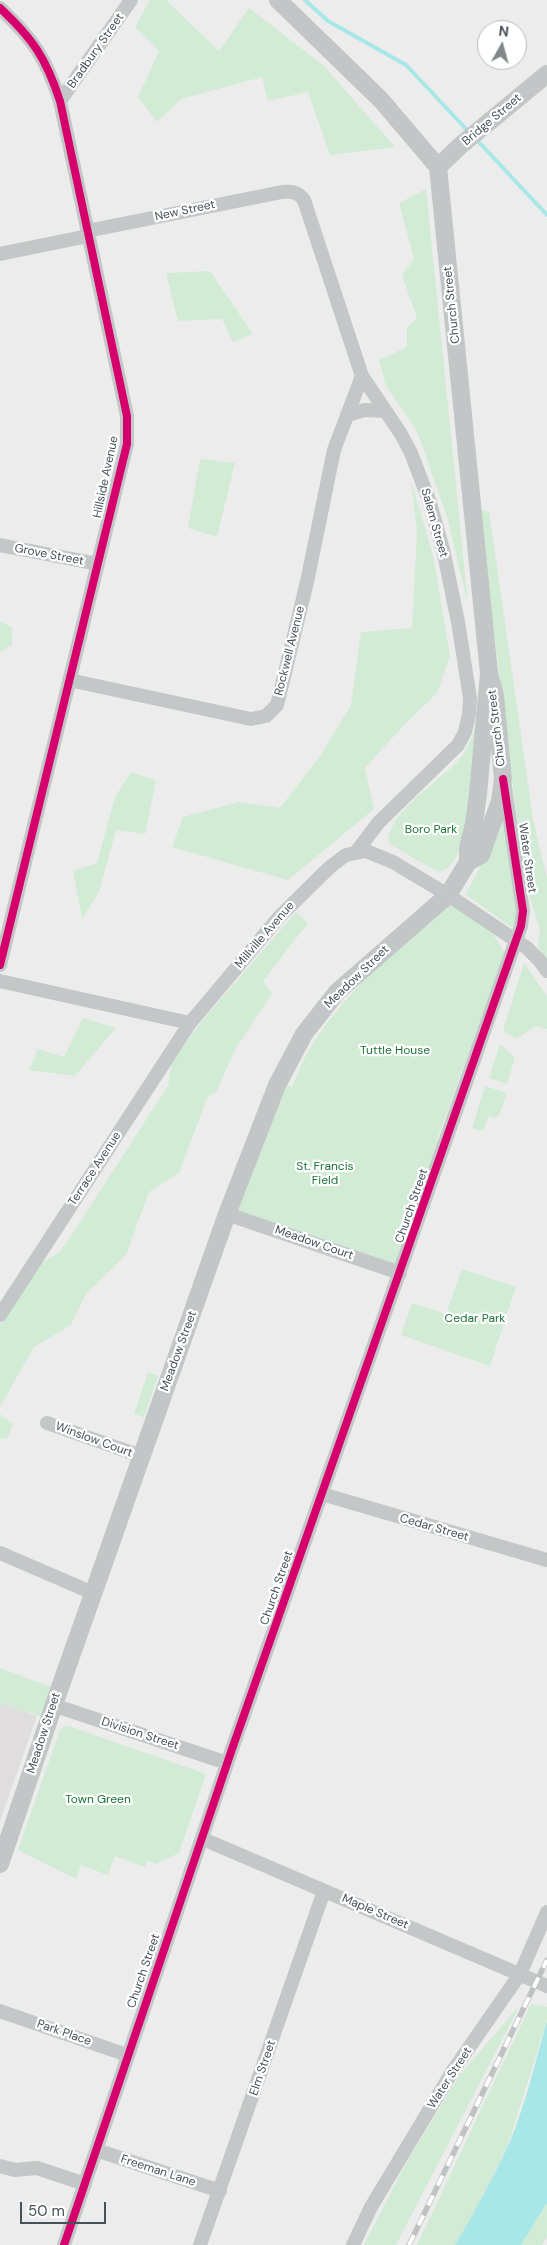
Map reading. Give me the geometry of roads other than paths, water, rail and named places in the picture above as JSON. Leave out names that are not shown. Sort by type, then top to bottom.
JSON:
[{"type":"main road","points":[[278,0],[381,100],[438,167]]},
{"type":"main road","name":"Bridge Street","points":[[438,167],[461,144],[547,74]]},
{"type":"main road","name":"Church Street","points":[[438,167],[489,673],[495,696],[503,779],[500,801],[481,855],[468,862],[448,894]]},
{"type":"main road","name":"Church Street","points":[[468,862],[468,848],[477,802],[489,673]]},
{"type":"main road","name":"Meadow Street","points":[[0,1864],[227,1214],[277,1085],[304,1034],[337,992],[448,894]]},
{"type":"street","name":"Bradbury Street","points":[[60,101],[131,0]]},
{"type":"street","name":"Hillside Avenue","points":[[0,8],[24,31],[45,59],[60,101],[127,416],[127,444],[0,965]]},
{"type":"street","name":"New Street","points":[[0,254],[282,192]]},
{"type":"street","name":"Salem Street","points":[[282,192],[299,193],[304,200],[362,376],[411,453],[429,500],[443,549],[458,622],[470,698],[465,732],[455,749],[379,822],[356,852]]},
{"type":"street","name":"Rockwell Avenue","points":[[69,680],[250,719],[266,716],[277,705],[307,582],[334,450],[362,376]]},
{"type":"street","points":[[347,415],[365,410],[386,411]]},
{"type":"street","name":"Grove Street","points":[[0,545],[98,564]]},
{"type":"street","name":"Water Street","points":[[503,779],[523,911],[517,941]]},
{"type":"street","points":[[356,852],[366,851],[377,854],[448,894],[534,953],[547,971]]},
{"type":"street","name":"Millville Avenue","points":[[190,1023],[280,916],[330,866],[346,855],[356,852]]},
{"type":"street","name":"Church Street","points":[[64,2245],[228,1762],[517,941]]},
{"type":"street","points":[[0,981],[190,1023]]},
{"type":"street","name":"Terrace Avenue","points":[[0,1314],[190,1023]]},
{"type":"street","name":"Meadow Court","points":[[227,1214],[400,1273]]},
{"type":"street","name":"Winslow Court","points":[[47,1423],[141,1456]]},
{"type":"street","name":"Cedar Street","points":[[322,1494],[547,1560]]},
{"type":"street","points":[[0,1554],[94,1593]]},
{"type":"street","name":"Division Street","points":[[54,1705],[228,1762]]},
{"type":"street","name":"Maple Street","points":[[203,1839],[547,1986]]},
{"type":"street","name":"Elm Street","points":[[200,2245],[324,1891]]},
{"type":"street","name":"Water Street","points":[[353,2245],[371,2207],[452,2072],[520,1974],[547,1912]]},
{"type":"street","name":"Park Place","points":[[0,2011],[128,2055]]},
{"type":"street","name":"Freeman Lane","points":[[96,2150],[220,2191]]},
{"type":"street","points":[[0,2166],[15,2170],[37,2168],[84,2184]]},
{"type":"water","points":[[547,2021],[547,2203],[521,2245],[455,2245],[483,2196],[508,2146],[525,2100]]},
{"type":"waterway","points":[[305,0],[328,21],[406,65],[468,131]]},
{"type":"waterway","points":[[475,138],[547,215]]},
{"type":"railway","points":[[409,2245],[547,1960]]},
{"type":"park label","name":"Boro Park","points":[[431,830]]},
{"type":"park label","name":"Tuttle House","points":[[395,1051]]},
{"type":"park label","name":"St. Francis Field","points":[[325,1174]]},
{"type":"park label","name":"Cedar Park","points":[[475,1319]]},
{"type":"park label","name":"Town Green","points":[[98,1800]]}]
